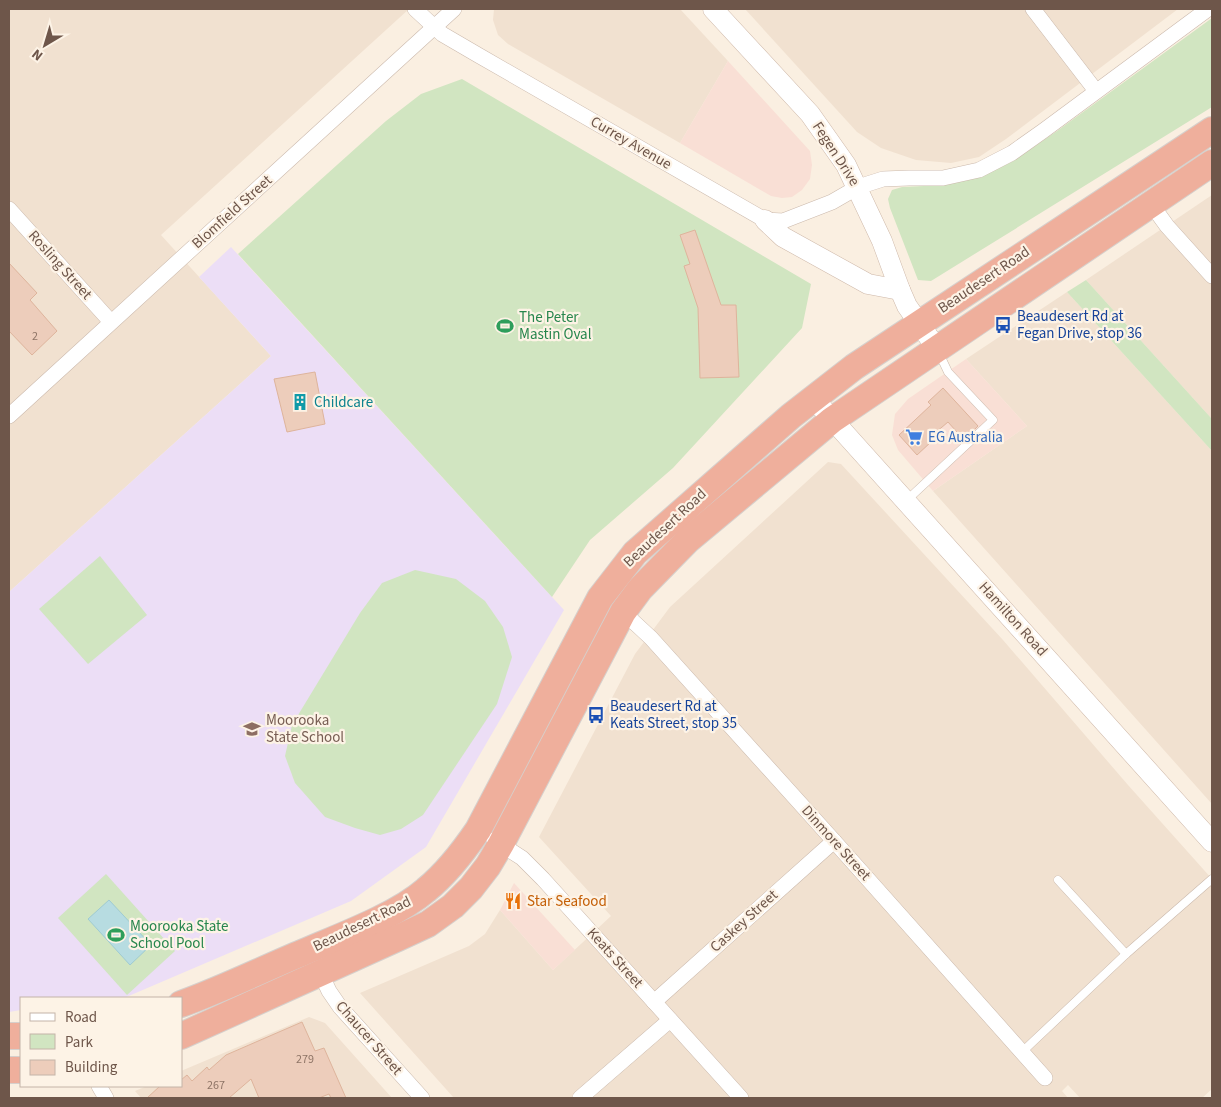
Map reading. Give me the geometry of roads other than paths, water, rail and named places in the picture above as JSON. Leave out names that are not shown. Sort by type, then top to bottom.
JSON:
[{"type":"highway","name":"Beaudesert Road","points":[[182,1004],[338,937],[405,905],[425,891],[461,855],[478,830],[494,803],[600,598],[635,553],[666,524],[813,398],[854,367],[1212,130]]},
{"type":"highway","name":"Beaudesert Road","points":[[182,1036],[428,924],[445,912],[470,888],[501,844],[623,612],[640,589],[688,540],[832,420],[943,360],[1151,204],[1212,163]]},
{"type":"street","name":"Currey Avenue","points":[[415,9],[434,28],[449,38],[764,220]]},
{"type":"street","name":"Blomfield Street","points":[[9,416],[454,9]]},
{"type":"street","name":"Fegen Drive","points":[[713,9],[810,114],[846,165],[882,241],[900,290],[908,306],[943,360]]},
{"type":"street","points":[[1033,9],[1096,92]]},
{"type":"street","points":[[764,220],[783,221],[804,214],[832,202],[858,187],[884,179],[943,178],[979,170],[1012,153],[1208,9]]},
{"type":"street","points":[[1151,204],[1212,276]]},
{"type":"street","name":"Rosling Street","points":[[9,208],[111,322]]},
{"type":"street","points":[[764,220],[783,237],[868,284],[900,290]]},
{"type":"street","name":"Hamilton Road","points":[[813,398],[1212,842]]},
{"type":"street","name":"Dinmore Street","points":[[623,612],[647,635],[834,841],[1046,1078]]},
{"type":"street","name":"Keats Street","points":[[478,830],[522,858],[543,878],[740,1098]]},
{"type":"street","name":"Caskey Street","points":[[654,1002],[834,841]]},
{"type":"street","name":"Chaucer Street","points":[[321,974],[329,991],[340,1007],[422,1098]]},
{"type":"street","points":[[580,1098],[670,1020]]},
{"type":"street","points":[[100,1087],[106,1098]]},
{"type":"lane","points":[[906,500],[993,420],[943,360]]},
{"type":"lane","points":[[1022,1052],[1126,954],[1212,879]]},
{"type":"lane","points":[[1058,880],[1126,954]]},
{"type":"water","points":[[109,900],[151,945],[130,965],[88,919]]},
{"type":"place","name":"Beaudesert Rd at Fegan Drive, stop 36","points":[[1003,325]]},
{"type":"place","name":"The Peter Mastin Oval","points":[[505,326]]},
{"type":"place","name":"Childcare","points":[[300,402]]},
{"type":"place","name":"EG Australia","points":[[914,437]]},
{"type":"place","name":"Beaudesert Rd at Keats Street, stop 35","points":[[596,715]]},
{"type":"place","name":"Moorooka State School","points":[[252,729]]},
{"type":"place","name":"Star Seafood","points":[[513,901]]},
{"type":"place","name":"Moorooka State School Pool","points":[[116,935]]}]
